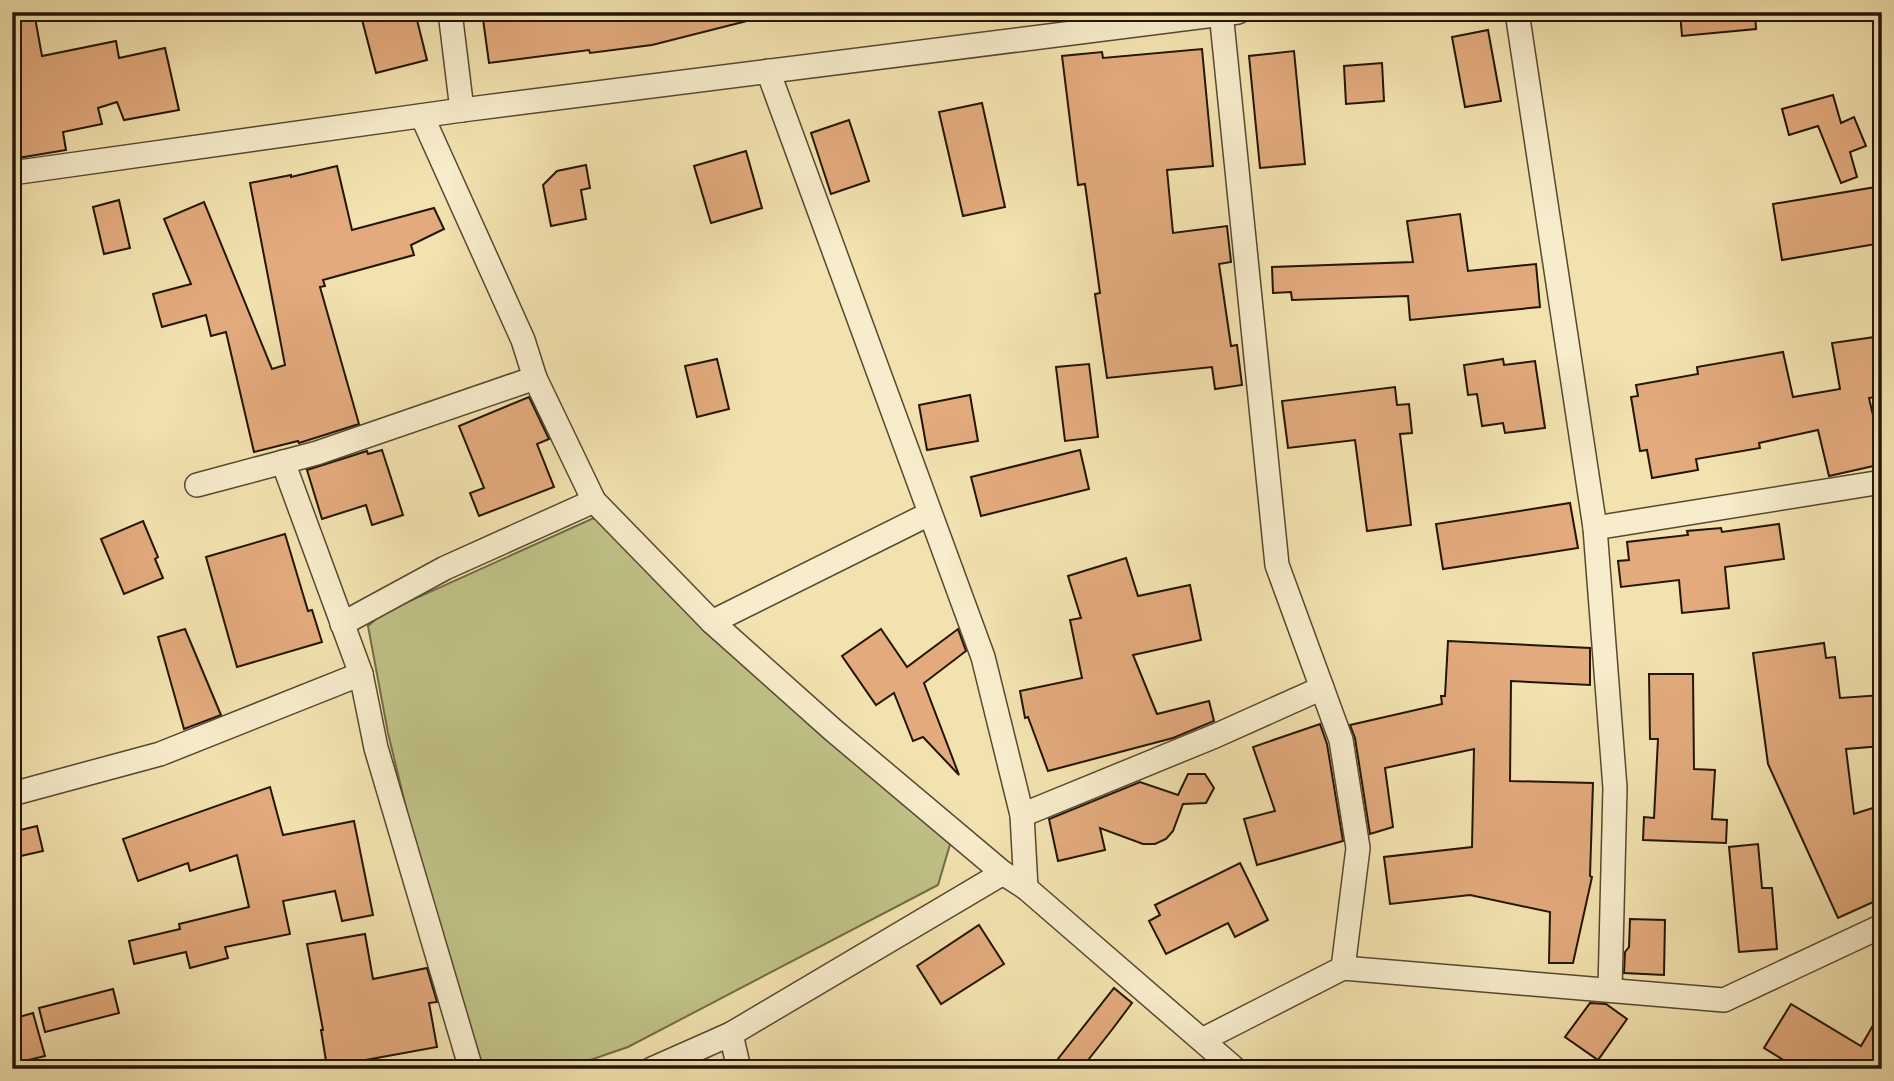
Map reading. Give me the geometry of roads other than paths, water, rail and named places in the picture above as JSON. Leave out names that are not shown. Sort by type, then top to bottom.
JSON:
[{"type":"street","points":[[450,12],[463,110]]},
{"type":"street","points":[[1517,12],[1595,528],[1615,788],[1610,989]]},
{"type":"street","points":[[12,173],[463,110],[1227,13],[1277,565],[1341,740],[1358,848],[1343,968]]},
{"type":"street","points":[[768,71],[983,657],[1022,815],[1026,888]]},
{"type":"street","points":[[422,116],[523,340],[535,378],[594,501],[712,622],[833,730],[1003,873],[1026,888],[1235,1069]]},
{"type":"street","points":[[197,485],[317,453],[535,378]]},
{"type":"street","points":[[284,462],[361,674],[376,748],[471,1069]]},
{"type":"street","points":[[1595,528],[1882,482]]},
{"type":"street","points":[[342,624],[445,568],[594,501]]},
{"type":"street","points":[[712,622],[929,514]]},
{"type":"street","points":[[12,794],[160,754],[361,674]]},
{"type":"street","points":[[1022,815],[1215,736],[1322,688]]},
{"type":"street","points":[[652,1069],[731,1034],[1003,873]]},
{"type":"street","points":[[1202,1040],[1343,968],[1724,1000],[1882,926]]},
{"type":"street","points":[[731,1034],[739,1069]]}]
